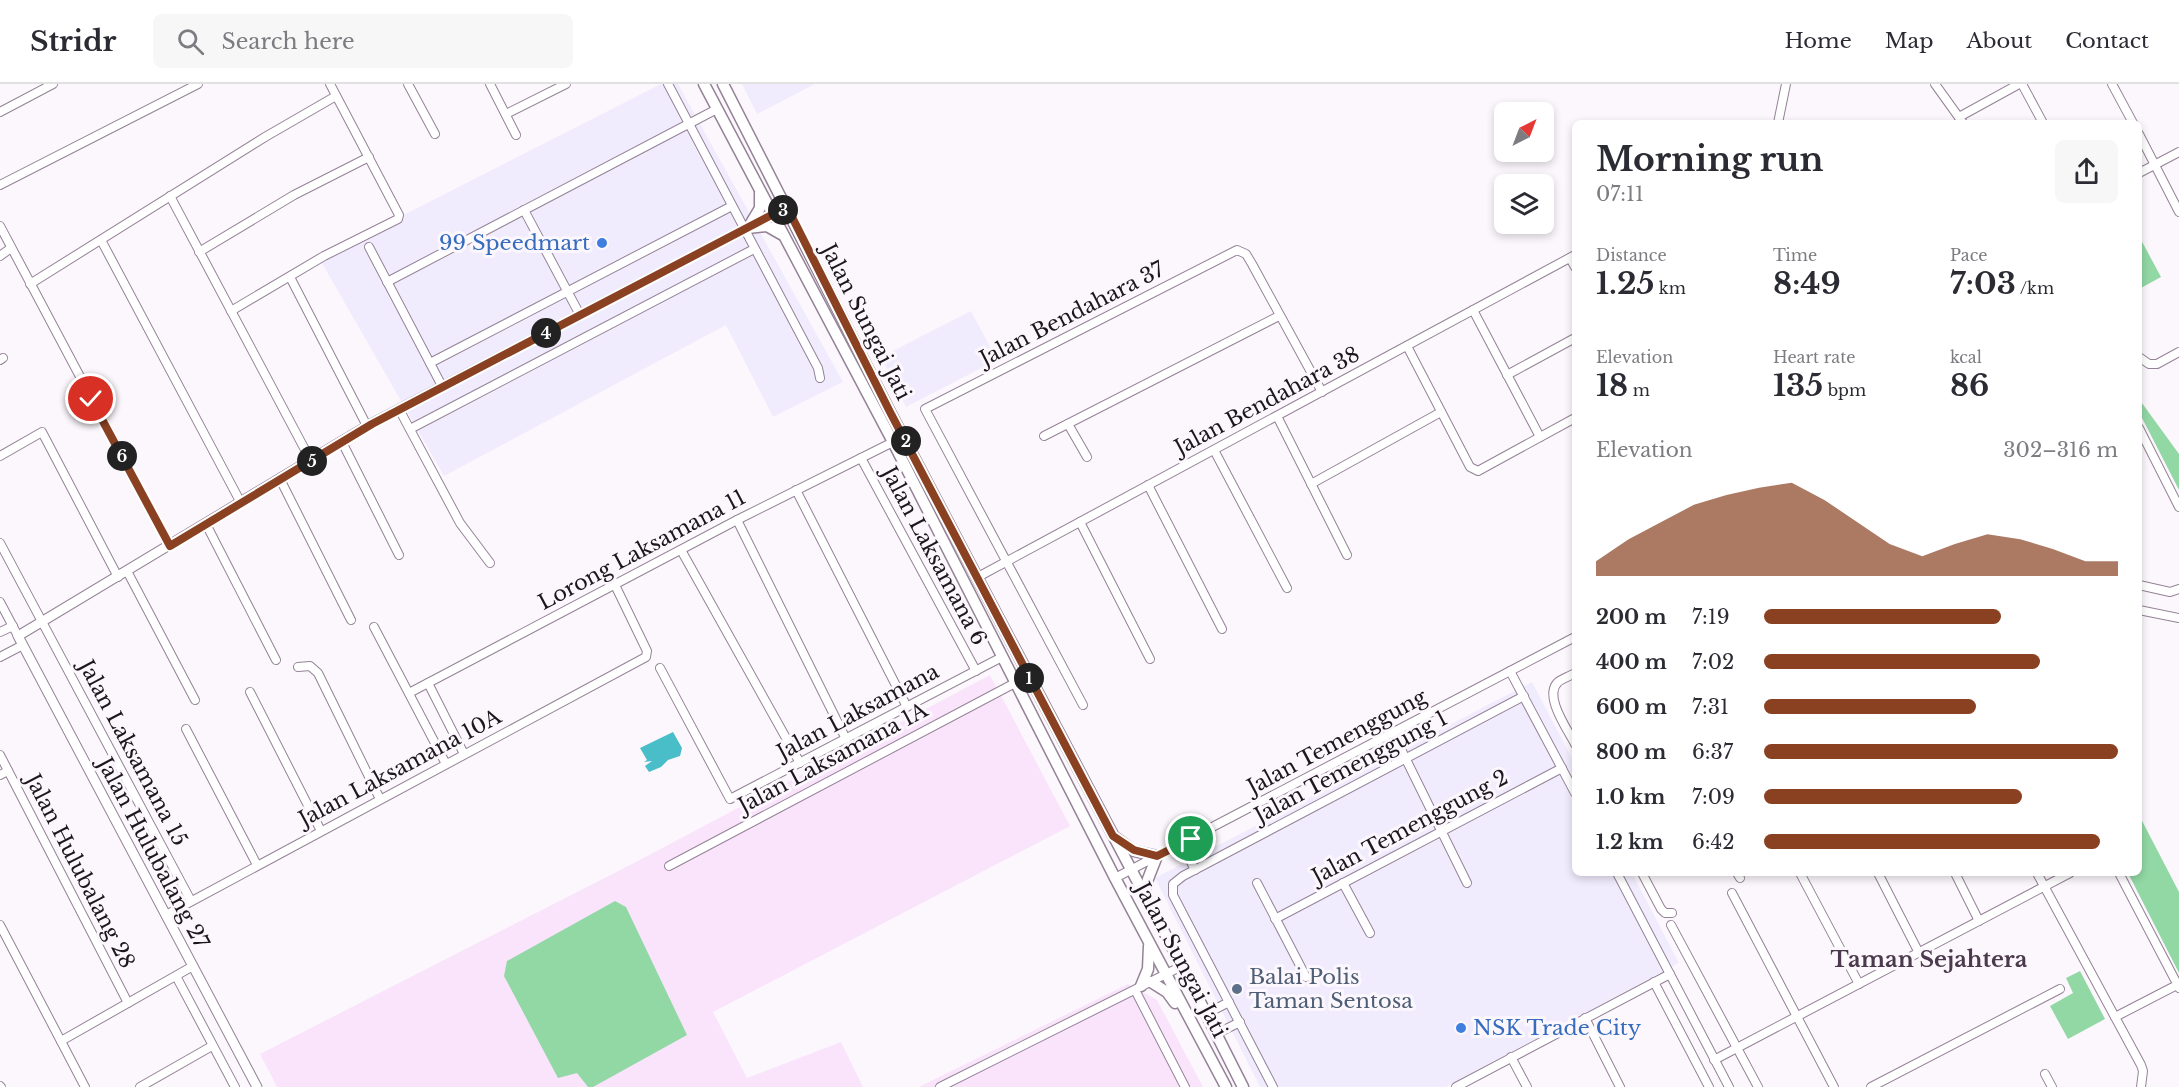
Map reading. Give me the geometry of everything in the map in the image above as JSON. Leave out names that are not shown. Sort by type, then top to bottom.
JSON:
[{"type":"main road","name":"Jalan Sungai Jati","points":[[704,84],[892,442],[1149,944],[1226,1087]]},
{"type":"main road","name":"Jalan Sungai Jati","points":[[723,84],[976,578],[1182,966],[1243,1087]]},
{"type":"main road","points":[[746,229],[760,208],[760,190]]},
{"type":"main road","points":[[746,229],[767,226],[784,236]]},
{"type":"main road","points":[[1113,836],[1134,850],[1157,856],[1144,894]]},
{"type":"main road","points":[[1149,944],[1148,969],[1142,986],[1167,992],[1191,1021]]},
{"type":"street","points":[[0,112],[53,84]]},
{"type":"street","points":[[0,185],[198,84]]},
{"type":"street","points":[[231,311],[324,256],[398,219],[399,215],[330,84]]},
{"type":"street","points":[[408,84],[435,134]]},
{"type":"street","points":[[490,84],[516,135]]},
{"type":"street","points":[[506,114],[566,84]]},
{"type":"street","points":[[669,84],[818,368],[820,378]]},
{"type":"street","points":[[1779,120],[1786,84]]},
{"type":"street","points":[[1935,84],[1961,120],[2021,84],[2041,120]]},
{"type":"street","points":[[2112,84],[2131,120]]},
{"type":"street","points":[[30,284],[264,137],[336,96]]},
{"type":"street","points":[[387,282],[717,109]]},
{"type":"street","points":[[2142,140],[2179,212]]},
{"type":"street","points":[[2142,171],[2179,152]]},
{"type":"street","points":[[199,252],[294,195],[369,157]]},
{"type":"street","points":[[170,196],[311,461]]},
{"type":"street","points":[[430,363],[732,206]]},
{"type":"street","points":[[0,602],[18,636],[367,426],[787,207]]},
{"type":"street","points":[[524,210],[580,315]]},
{"type":"street","points":[[0,226],[170,546]]},
{"type":"street","points":[[101,240],[241,503]]},
{"type":"street","points":[[369,247],[442,386]]},
{"type":"street","points":[[0,255],[11,249]]},
{"type":"street","points":[[410,429],[754,249]]},
{"type":"street","name":"Jalan Bendahara 37","points":[[1006,562],[925,409],[1236,250],[1246,254],[1279,316]]},
{"type":"street","name":"Jalan Bendahara 38","points":[[976,578],[1572,256]]},
{"type":"street","points":[[290,277],[367,426]]},
{"type":"street","points":[[1473,310],[1540,437]]},
{"type":"street","points":[[1044,436],[1279,316],[1286,323],[1322,392]]},
{"type":"street","points":[[1507,375],[1572,340]]},
{"type":"street","points":[[1407,346],[1474,470],[1478,471],[1572,420]]},
{"type":"street","points":[[2142,359],[2149,364],[2157,364],[2179,352]]},
{"type":"street","points":[[399,410],[460,523],[490,563]]},
{"type":"street","points":[[1311,484],[1441,412]]},
{"type":"street","points":[[1277,416],[1347,555]]},
{"type":"street","points":[[1068,424],[1086,457]]},
{"type":"street","points":[[0,456],[42,432],[118,577]]},
{"type":"street","points":[[2142,434],[2179,507]]},
{"type":"street","points":[[342,442],[399,555]]},
{"type":"street","name":"Lorong Laksamana 11","points":[[409,693],[737,520],[892,442]]},
{"type":"street","points":[[1214,450],[1287,588]]},
{"type":"street","name":"Jalan Laksamana 6","points":[[861,458],[976,671]]},
{"type":"street","points":[[280,479],[351,620]]},
{"type":"street","points":[[1148,485],[1222,628]]},
{"type":"street","points":[[796,490],[907,707]]},
{"type":"street","points":[[737,520],[846,739]]},
{"type":"street","points":[[1080,522],[1150,659]]},
{"type":"street","points":[[206,524],[276,660]]},
{"type":"street","name":"Jalan Laksamana 15","points":[[0,543],[191,901]]},
{"type":"street","points":[[681,550],[800,763]]},
{"type":"street","points":[[1006,562],[1083,705]]},
{"type":"street","points":[[127,571],[195,700]]},
{"type":"street","name":"Jalan Laksamana 10A","points":[[166,915],[646,657],[647,651],[615,585]]},
{"type":"street","points":[[2142,586],[2170,592],[2179,589]]},
{"type":"street","points":[[2142,611],[2179,618]]},
{"type":"street","points":[[0,632],[13,626]]},
{"type":"street","points":[[374,627],[446,764]]},
{"type":"street","name":"Jalan Hulubalang 27","points":[[18,636],[257,1087]]},
{"type":"street","name":"Jalan Temenggung","points":[[1115,878],[1572,639]]},
{"type":"street","points":[[0,657],[23,645]]},
{"type":"street","name":"Jalan Laksamana","points":[[660,668],[730,799],[1002,657]]},
{"type":"street","points":[[298,667],[310,666],[318,673],[380,799]]},
{"type":"street","points":[[1510,671],[1572,787]]},
{"type":"street","points":[[1572,675],[1557,683],[1553,690],[1553,702],[1572,738]]},
{"type":"street","points":[[428,683],[464,754]]},
{"type":"street","name":"Jalan Laksamana 1A","points":[[669,866],[1015,683]]},
{"type":"street","points":[[250,692],[321,831]]},
{"type":"street","name":"Jalan Temenggung 1","points":[[1274,1087],[1173,895],[1173,884],[1193,865],[1406,759],[1524,696]]},
{"type":"street","points":[[186,729],[257,865]]},
{"type":"street","points":[[1393,733],[1467,883]]},
{"type":"street","name":"Jalan Hulubalang 28","points":[[0,755],[128,1003]]},
{"type":"street","name":"Jalan Temenggung 2","points":[[1275,919],[1562,768]]},
{"type":"street","points":[[0,775],[8,771]]},
{"type":"street","points":[[1182,844],[1193,865]]},
{"type":"street","points":[[1619,876],[1729,1087]]},
{"type":"street","points":[[1644,876],[1661,909],[1665,913],[1672,913]]},
{"type":"street","points":[[1802,876],[1859,984]]},
{"type":"street","points":[[1880,876],[1919,953]]},
{"type":"street","points":[[1956,876],[1979,921]]},
{"type":"street","points":[[2038,876],[2141,1065],[2143,1071],[2141,1087]]},
{"type":"street","points":[[1714,1060],[2064,876]]},
{"type":"street","points":[[2115,1017],[2177,985],[2121,876]]},
{"type":"street","points":[[1257,883],[1306,977]]},
{"type":"street","points":[[1343,883],[1370,933]]},
{"type":"street","points":[[1732,893],[1834,1087]]},
{"type":"street","points":[[0,925],[84,1087]]},
{"type":"street","points":[[1671,925],[1758,1087]]},
{"type":"street","points":[[61,1041],[193,966]]},
{"type":"street","points":[[940,1087],[1182,966]]},
{"type":"street","points":[[1456,1087],[1670,974]]},
{"type":"street","points":[[176,976],[234,1087]]},
{"type":"street","points":[[1654,982],[1709,1087]]},
{"type":"street","points":[[1142,986],[1185,1087]]},
{"type":"street","points":[[1871,1087],[2060,989]]},
{"type":"street","points":[[1206,1014],[1229,1002]]},
{"type":"street","points":[[1585,1018],[1620,1087]]},
{"type":"street","points":[[1216,1034],[1240,1022]]},
{"type":"street","points":[[140,1087],[213,1046]]},
{"type":"street","points":[[1511,1057],[1527,1087]]},
{"type":"street","points":[[2045,1074],[2052,1087]]},
{"type":"shaded area","points":[[661,84],[678,84],[843,382],[773,417],[726,325],[444,476],[319,258]]},
{"type":"shaded area","points":[[742,84],[815,84],[757,114]]},
{"type":"shaded area","points":[[971,311],[997,360],[906,407],[881,357]]},
{"type":"shaded area","points":[[990,675],[1070,826],[713,1012],[747,1078],[841,1042],[863,1087],[277,1087],[260,1054],[634,863]]},
{"type":"shaded area","points":[[1532,682],[1572,758],[1572,876],[1634,876],[1679,963],[1446,1087],[1260,1087],[1155,878]]},
{"type":"shaded area","points":[[1128,984],[1157,1000],[1203,1087],[919,1087]]},
{"type":"green space","points":[[2142,242],[2161,277],[2142,287]]},
{"type":"green space","points":[[2142,403],[2179,454],[2179,490],[2142,418]]},
{"type":"green space","points":[[2142,821],[2179,892],[2179,973],[2130,876],[2142,876]]},
{"type":"green space","points":[[615,901],[626,907],[687,1035],[593,1087],[588,1087],[577,1073],[558,1078],[504,976],[507,961]]},
{"type":"green space","points":[[2080,971],[2105,1019],[2068,1039],[2050,1006],[2073,993],[2066,978]]},
{"type":"water","points":[[673,732],[682,748],[680,756],[668,760],[661,767],[649,772],[645,766],[652,761],[644,762],[647,760],[640,748]]},
{"type":"place","name":"99 Speedmart","points":[[602,243]]},
{"type":"place","name":"Balai Polis Taman Sentosa","points":[[1237,989]]},
{"type":"place","name":"NSK Trade City","points":[[1461,1028]]},
{"type":"district","name":"Taman Sejahtera","points":[[1929,959]]},
{"type":"route","points":[[91,399],[170,546],[372,424],[787,207],[890,412],[1113,836],[1134,850],[1157,856],[1191,839]]}]
